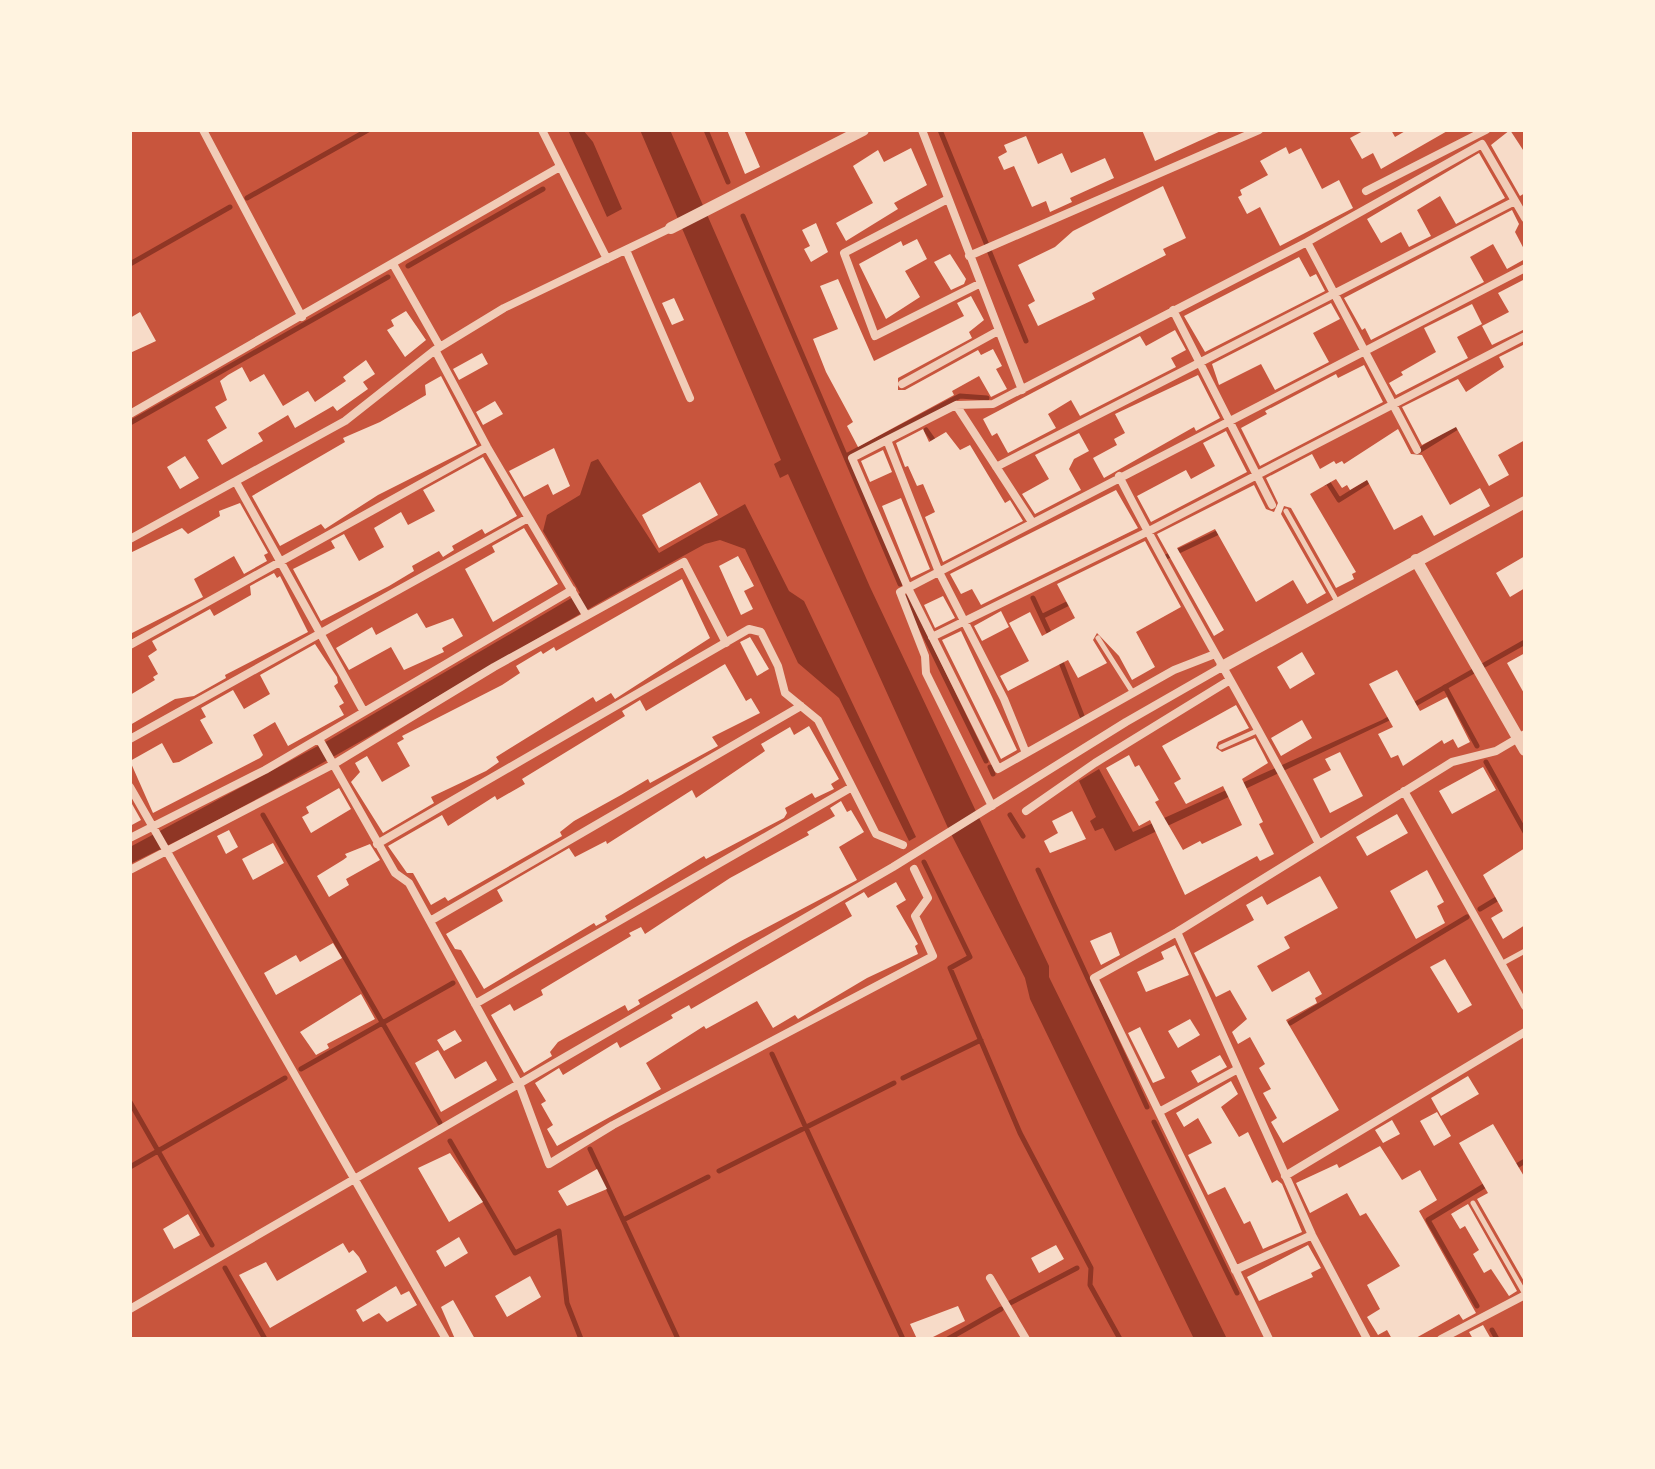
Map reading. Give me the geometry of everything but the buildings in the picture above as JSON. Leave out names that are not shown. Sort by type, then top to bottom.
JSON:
[{"type":"street","points":[[203,130],[302,317]]},
{"type":"street","points":[[542,130],[558,168],[607,259]]},
{"type":"street","points":[[130,539],[345,421],[438,348],[504,308],[720,205],[863,130]]},
{"type":"street","points":[[922,130],[946,200],[1022,390]]},
{"type":"street","points":[[1366,191],[1486,130]]},
{"type":"street","points":[[969,256],[1253,131]]},
{"type":"street","points":[[1215,654],[1174,670],[998,769],[908,588],[852,458],[956,405],[993,404],[1022,390],[1307,242],[1482,144],[1525,218]]},
{"type":"street","points":[[130,414],[558,168]]},
{"type":"street","points":[[946,200],[844,253],[875,336],[979,284]]},
{"type":"street","points":[[996,467],[1515,201]]},
{"type":"street","points":[[1307,242],[1417,450]]},
{"type":"street","points":[[626,250],[690,398]]},
{"type":"street","points":[[393,264],[487,447],[584,613]]},
{"type":"street","points":[[990,807],[926,673],[925,656],[900,592],[1228,419],[1525,268]]},
{"type":"street","points":[[1173,310],[1272,505]]},
{"type":"street","points":[[902,384],[998,331]]},
{"type":"street","points":[[932,637],[1147,532],[1525,336]]},
{"type":"street","points":[[956,405],[1032,522]]},
{"type":"street","points":[[887,440],[939,572],[1026,753]]},
{"type":"street","points":[[130,645],[487,447]]},
{"type":"street","points":[[1119,476],[1147,532],[1277,761],[1319,844]]},
{"type":"street","points":[[236,482],[364,712]]},
{"type":"street","points":[[130,1309],[520,1086],[942,837],[1222,667],[1525,502]]},
{"type":"street","points":[[130,739],[528,518]]},
{"type":"street","points":[[1416,560],[1522,736],[1525,750]]},
{"type":"street","points":[[130,870],[332,762],[584,613],[684,562],[726,643]]},
{"type":"street","points":[[130,838],[154,829],[320,740],[573,592]]},
{"type":"street","points":[[377,844],[749,629],[761,632],[778,666],[785,693],[818,720],[876,834],[903,845]]},
{"type":"street","points":[[1026,811],[1095,763],[1230,680]]},
{"type":"street","points":[[430,921],[801,706]]},
{"type":"street","points":[[1269,1339],[1094,978],[1177,932],[1452,762],[1496,751],[1522,736]]},
{"type":"street","points":[[320,740],[395,873],[409,883],[520,1086],[549,1164],[613,1125],[933,956],[915,916],[928,898],[914,869]]},
{"type":"street","points":[[130,787],[446,1339]]},
{"type":"street","points":[[475,1004],[852,787]]},
{"type":"street","points":[[1404,791],[1525,1006]]},
{"type":"street","points":[[1177,932],[1312,1235],[1367,1339]]},
{"type":"street","points":[[1285,1176],[1525,1032]]},
{"type":"street","points":[[1159,1112],[1238,1069]]},
{"type":"street","points":[[1235,1270],[1312,1235]]},
{"type":"street","points":[[990,1278],[1026,1339]]},
{"type":"street","points":[[1441,1339],[1525,1294]]},
{"type":"lane","points":[[1286,511],[1338,603]]},
{"type":"lane","points":[[1098,638],[1133,693]]},
{"type":"lane","points":[[1221,747],[1259,730]]},
{"type":"lane","points":[[1501,964],[1525,951]]},
{"type":"lane","points":[[1473,1203],[1525,1294]]},
{"type":"shaded area","points":[[568,130],[583,130],[593,142],[622,209],[607,217]]},
{"type":"shaded area","points":[[640,130],[670,130],[870,587],[1049,966],[1049,977],[1227,1339],[1194,1339],[1030,999],[1025,978],[948,828],[788,474],[780,478],[774,464],[781,460]]},
{"type":"shaded area","points":[[598,459],[659,553],[745,504],[789,591],[804,601],[916,837],[909,841],[839,698],[798,663],[745,549],[720,540],[705,544],[633,584],[276,789],[130,864],[130,847],[329,740],[580,593],[543,531],[547,515],[580,495],[591,462]]},
{"type":"shaded area","points":[[1525,639],[1525,645],[1399,716],[1115,851],[1103,828],[1095,831],[1090,821],[1096,817],[1079,781],[1099,769],[1133,832],[1382,720]]},
{"type":"waterway","points":[[247,198],[368,130]]},
{"type":"waterway","points":[[706,130],[728,182]]},
{"type":"waterway","points":[[940,130],[1026,341]]},
{"type":"waterway","points":[[408,266],[543,189]]},
{"type":"waterway","points":[[130,264],[230,207]]},
{"type":"waterway","points":[[743,216],[900,584]]},
{"type":"waterway","points":[[130,423],[388,277]]},
{"type":"waterway","points":[[846,456],[960,396],[987,398]]},
{"type":"waterway","points":[[1417,452],[1459,426]]},
{"type":"waterway","points":[[926,430],[936,444]]},
{"type":"waterway","points":[[1325,483],[1327,481],[1339,500],[1374,478]]},
{"type":"waterway","points":[[1166,557],[1221,531]]},
{"type":"waterway","points":[[906,597],[986,761]]},
{"type":"waterway","points":[[1033,598],[1051,637]]},
{"type":"waterway","points":[[1043,616],[1073,601]]},
{"type":"waterway","points":[[1059,657],[1082,716]]},
{"type":"waterway","points":[[1445,687],[1477,746]]},
{"type":"waterway","points":[[1486,762],[1525,832]]},
{"type":"waterway","points":[[990,767],[993,774]]},
{"type":"waterway","points":[[263,815],[440,1123]]},
{"type":"waterway","points":[[1010,815],[1023,836]]},
{"type":"waterway","points":[[924,862],[970,957],[950,968],[1020,1133],[1091,1268],[1090,1285],[1120,1339]]},
{"type":"waterway","points":[[1038,870],[1147,1107]]},
{"type":"waterway","points":[[1480,909],[1500,897]]},
{"type":"waterway","points":[[1290,1023],[1467,917]]},
{"type":"waterway","points":[[301,1069],[453,983]]},
{"type":"waterway","points":[[903,1078],[981,1040]]},
{"type":"waterway","points":[[772,1054],[903,1339]]},
{"type":"waterway","points":[[130,1167],[285,1078]]},
{"type":"waterway","points":[[719,1171],[894,1083]]},
{"type":"waterway","points":[[130,1102],[212,1245]]},
{"type":"waterway","points":[[1154,1122],[1237,1293]]},
{"type":"waterway","points":[[450,1141],[515,1253],[559,1231],[567,1303],[581,1339]]},
{"type":"waterway","points":[[590,1149],[623,1220]]},
{"type":"waterway","points":[[1515,1167],[1525,1161]]},
{"type":"waterway","points":[[678,1339],[623,1220],[708,1177]]},
{"type":"waterway","points":[[1477,1306],[1428,1220],[1489,1183]]},
{"type":"waterway","points":[[225,1268],[265,1339]]},
{"type":"waterway","points":[[1010,1303],[1077,1268]]},
{"type":"waterway","points":[[948,1339],[1001,1309]]},
{"type":"waterway","points":[[1492,1330],[1497,1339]]}]
